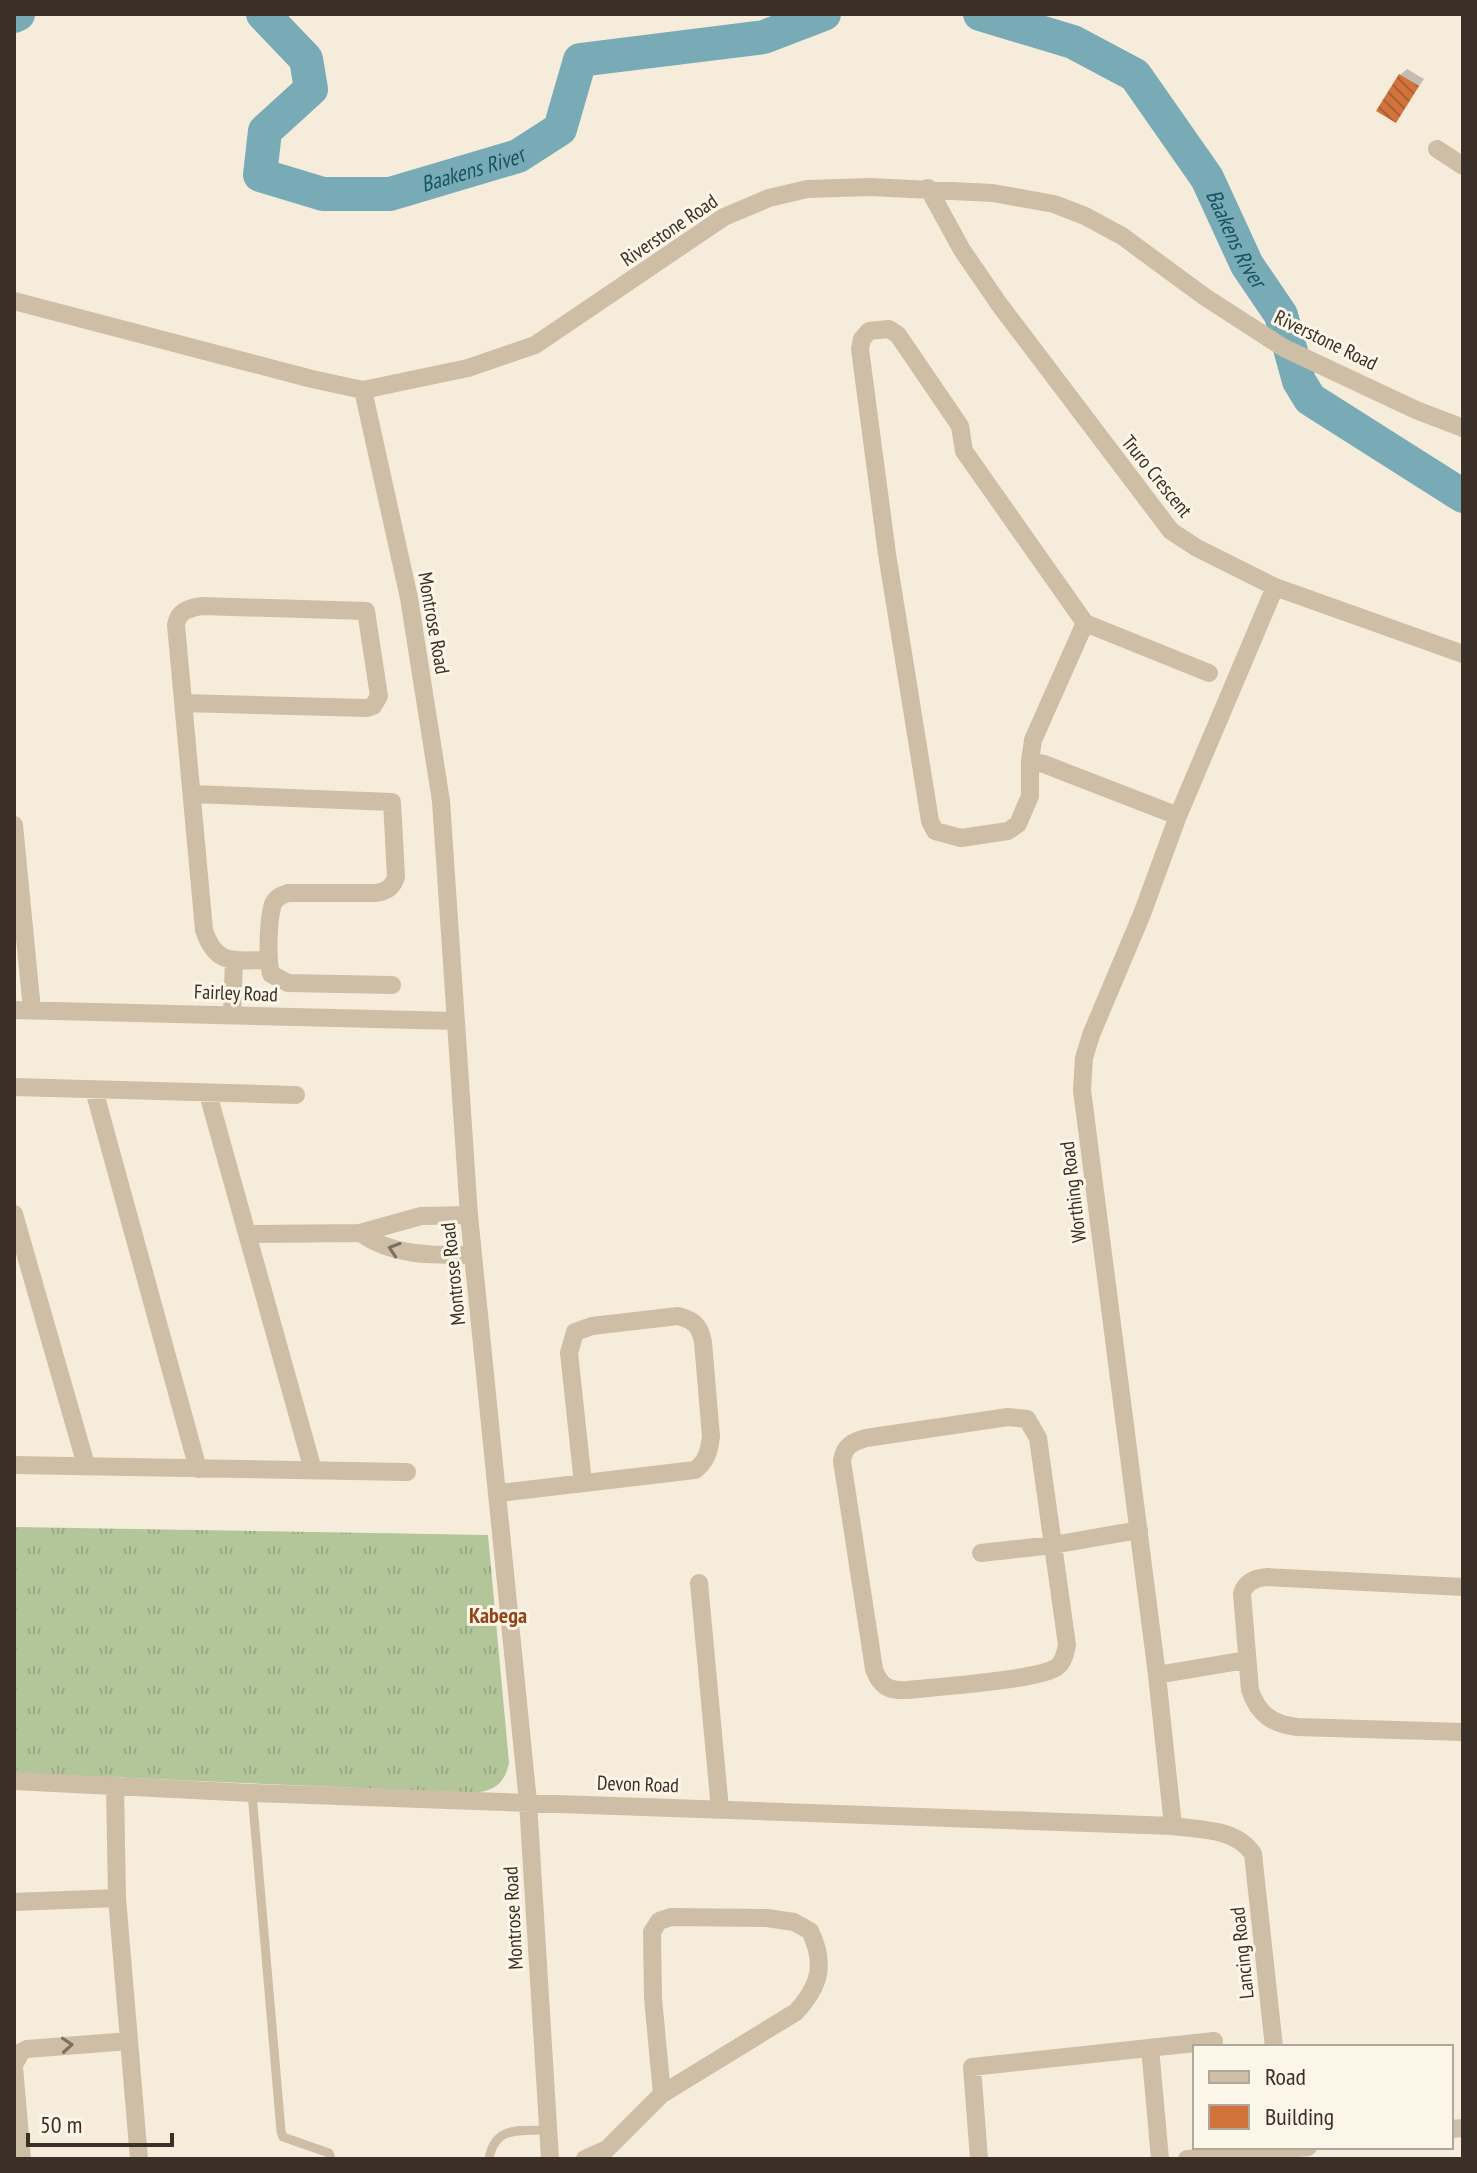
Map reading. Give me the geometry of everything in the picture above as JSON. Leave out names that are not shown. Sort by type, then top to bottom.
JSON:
[{"type":"street","points":[[1437,149],[1463,166]]},
{"type":"street","name":"Riverstone Road","points":[[14,301],[363,390],[468,368],[535,345],[724,217],[769,198],[807,189],[870,187],[993,193],[1054,204],[1085,216],[1122,236],[1205,297],[1292,351],[1416,410],[1463,428]]},
{"type":"street","name":"Truro Crescent","points":[[928,188],[962,250],[999,304],[1171,531],[1197,548],[1275,587],[1463,654]]},
{"type":"street","points":[[1085,623],[1033,740],[1030,796],[1018,824],[1008,831],[961,838],[935,831],[930,821],[890,569],[860,349],[862,339],[869,331],[889,329],[898,335],[960,426],[964,451],[1085,623],[1209,673]]},
{"type":"street","name":"Montrose Road","points":[[363,390],[409,598],[441,801],[469,1215],[528,1802],[550,2159]]},
{"type":"street","name":"Worthing Road","points":[[1173,1826],[1157,1675],[1082,1090],[1084,1058],[1178,816],[1275,587]]},
{"type":"street","points":[[184,703],[373,706],[379,696],[366,611],[202,606],[184,611],[176,625],[204,930],[210,948],[220,956],[234,960],[268,960]]},
{"type":"street","points":[[1030,761],[1178,816]]},
{"type":"street","points":[[193,794],[392,802],[394,883],[384,892],[376,893],[288,893],[279,896],[273,904],[268,960],[271,974],[288,983],[392,985]]},
{"type":"street","points":[[14,825],[23,1010]]},
{"type":"street","points":[[232,1015],[234,960]]},
{"type":"street","name":"Fairley Road","points":[[23,1010],[456,1021]]},
{"type":"street","points":[[14,1087],[296,1095]]},
{"type":"street","points":[[94,1090],[198,1469]]},
{"type":"street","points":[[208,1094],[250,1234],[313,1470]]},
{"type":"street","points":[[14,1214],[86,1465]]},
{"type":"street","points":[[250,1234],[360,1233],[421,1216],[469,1215]]},
{"type":"street","points":[[360,1233],[370,1240],[412,1254],[473,1255]]},
{"type":"street","points":[[499,1493],[695,1470],[702,1464],[711,1437],[703,1342],[701,1331],[691,1319],[664,1317],[592,1326],[575,1332],[569,1353],[583,1483]]},
{"type":"street","points":[[1008,1417],[1027,1419],[1034,1428],[1041,1450],[1053,1545],[1067,1645],[1064,1658],[1057,1667],[1031,1675],[907,1690],[888,1689],[882,1685],[874,1669],[843,1452],[848,1445],[866,1438],[1008,1417]]},
{"type":"street","points":[[14,1465],[407,1472]]},
{"type":"street","points":[[981,1553],[1053,1545],[1139,1530]]},
{"type":"street","points":[[1463,1587],[1259,1577],[1247,1584],[1242,1594],[1246,1660],[1255,1704],[1262,1714],[1284,1726],[1463,1732]]},
{"type":"street","points":[[699,1583],[720,1809]]},
{"type":"street","points":[[1157,1675],[1246,1660]]},
{"type":"street","name":"Devon Road","points":[[14,1781],[252,1793],[1173,1826],[1221,1832],[1239,1840],[1253,1854]]},
{"type":"street","points":[[115,1785],[117,1898],[139,2159]]},
{"type":"street","name":"Lancing Road","points":[[1253,1854],[1274,2045]]},
{"type":"street","points":[[14,1902],[117,1898]]},
{"type":"street","points":[[585,2159],[607,2149],[662,2094],[780,2023],[804,2003],[819,1978],[818,1952],[810,1931],[794,1922],[767,1918],[671,1917],[656,1924],[652,1932],[653,1998],[662,2094]]},
{"type":"street","points":[[22,2159],[14,2066],[21,2052],[129,2041]]},
{"type":"street","points":[[979,2159],[972,2067],[1214,2041]]},
{"type":"street","points":[[1150,2048],[1160,2159]]},
{"type":"street","points":[[1187,2159],[1287,2152]]},
{"type":"lane","points":[[252,1793],[281,2131],[283,2137],[329,2153],[331,2159]]},
{"type":"lane","points":[[489,2159],[492,2143],[503,2133],[548,2130]]},
{"type":"green space","points":[[14,1527],[488,1535],[509,1763],[505,1775],[494,1787],[476,1793],[14,1773]]},
{"type":"building","points":[[1399,74],[1419,86],[1396,123],[1376,111]]},
{"type":"waterway","name":"Baakens River","points":[[14,16],[18,14]]},
{"type":"waterway","name":"Baakens River","points":[[263,14],[306,59],[311,89],[265,131],[260,175],[323,194],[390,194],[518,156],[560,129],[580,60],[764,37],[824,14]]},
{"type":"waterway","name":"Baakens River","points":[[980,14],[1073,42],[1135,75],[1207,178],[1247,265],[1281,315],[1299,381],[1310,399],[1463,496]]},
{"type":"district","name":"Kabega","points":[[498,1615]]}]
